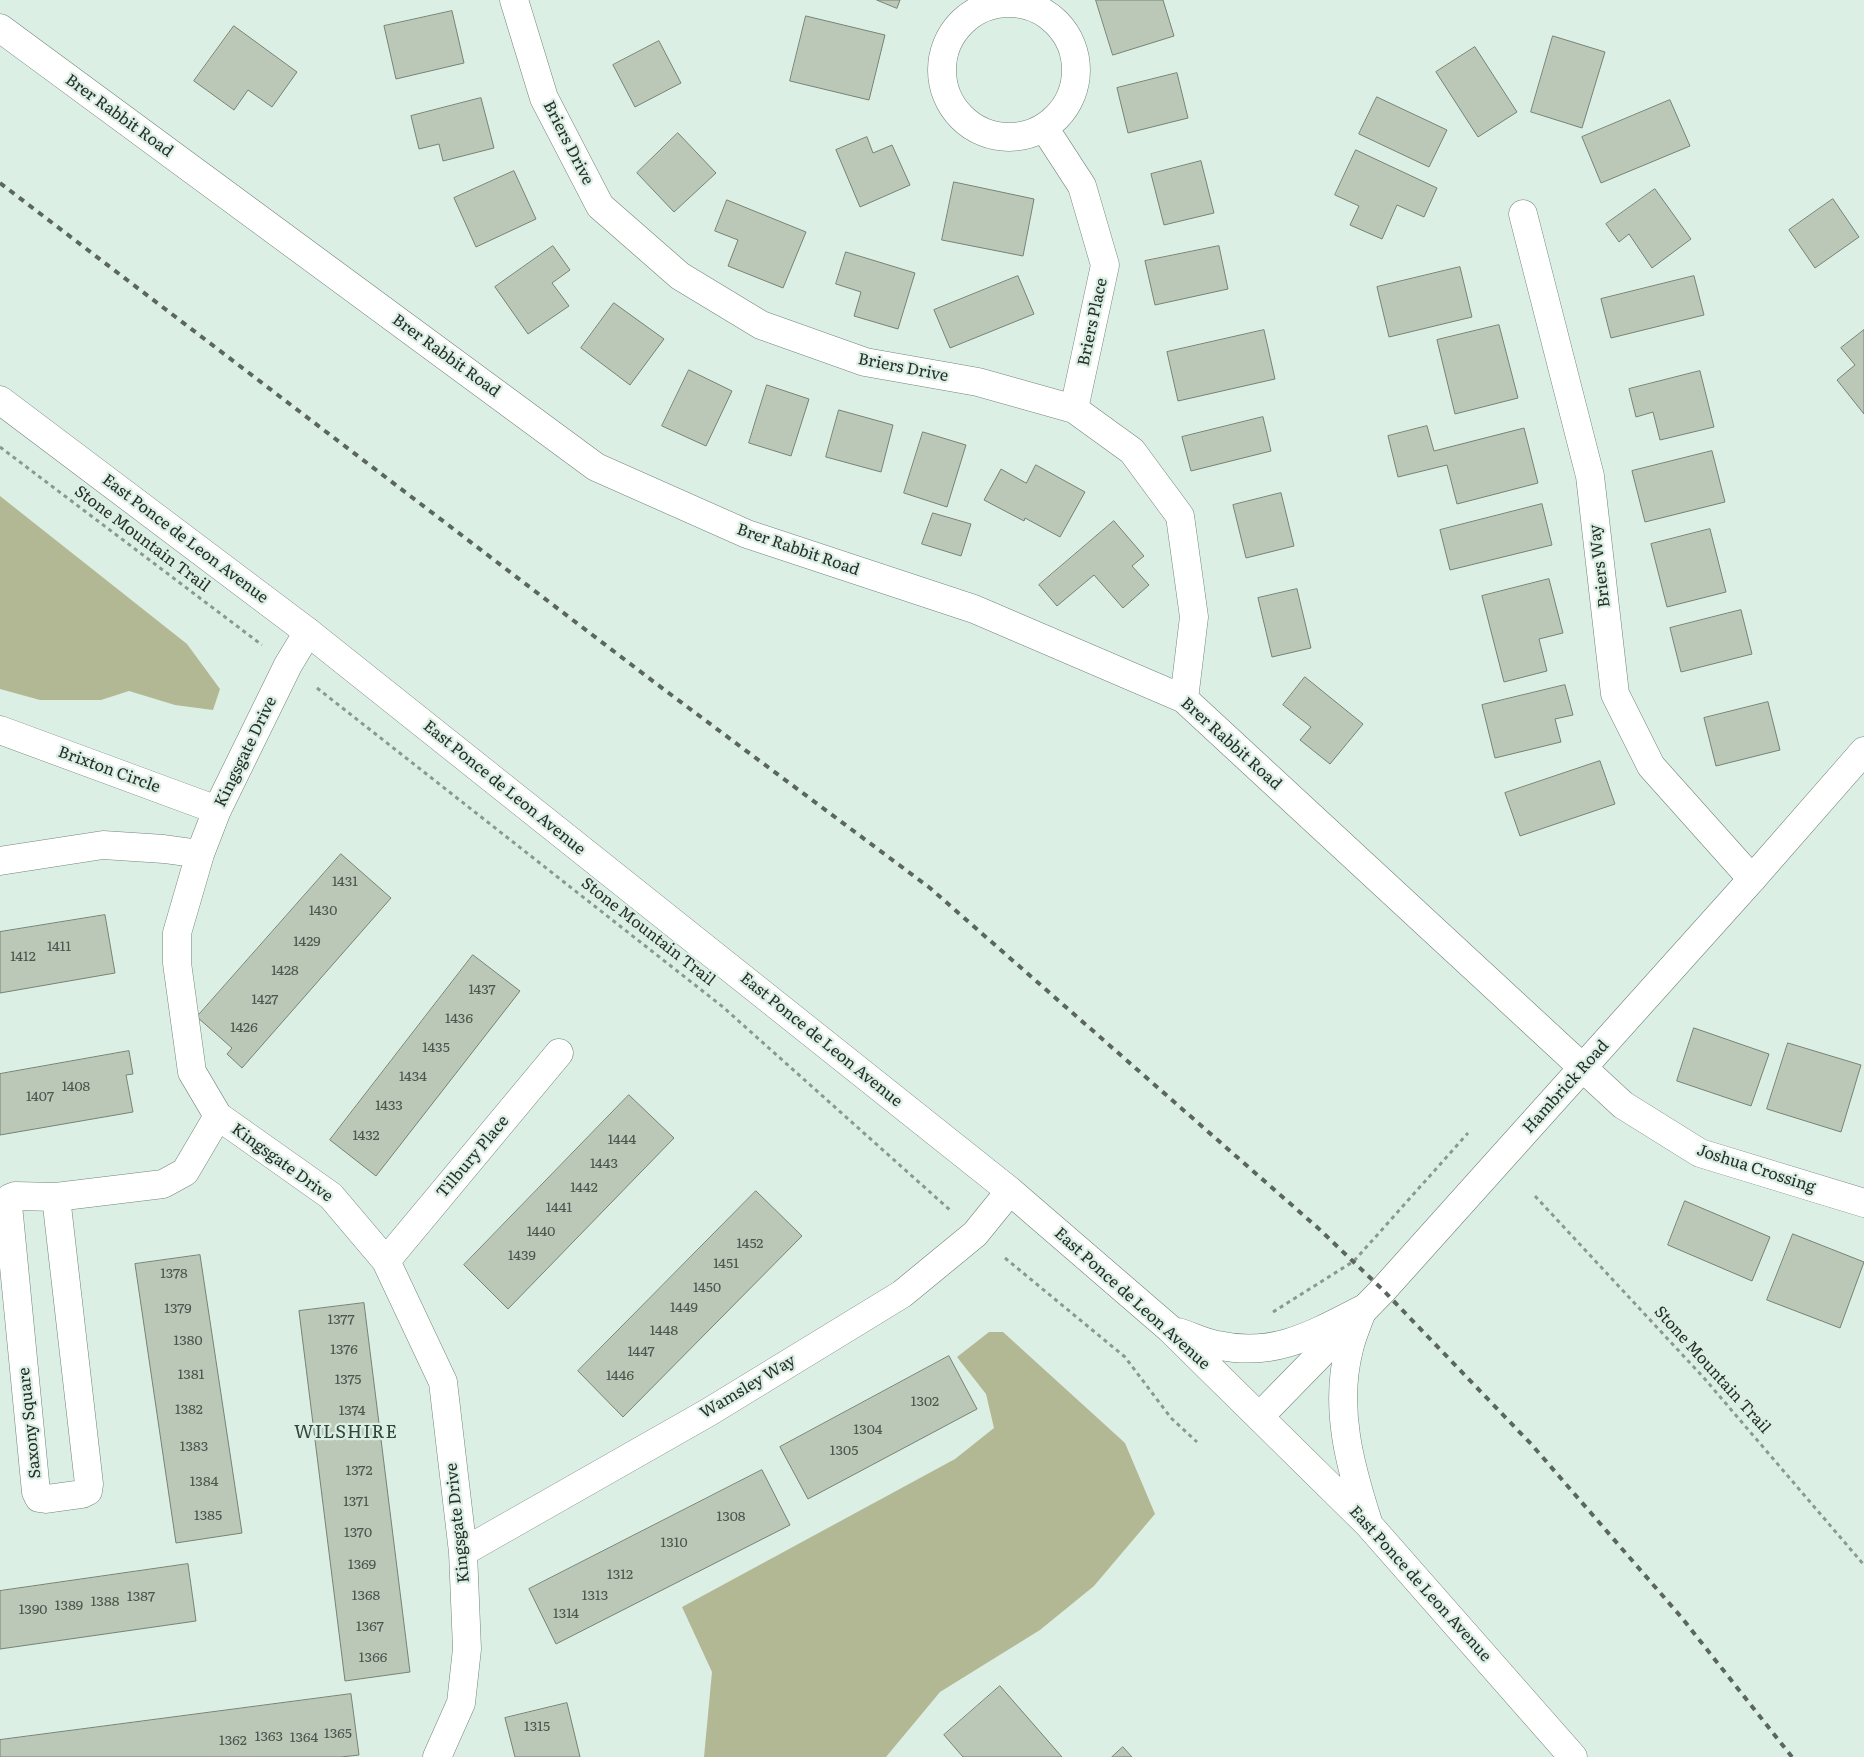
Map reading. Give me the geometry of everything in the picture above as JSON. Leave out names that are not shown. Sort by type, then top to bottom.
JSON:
[{"type":"street","name":"Briers Drive","points":[[514,0],[544,98],[600,206],[680,276],[762,325],[865,362],[978,382],[1074,409],[1132,451],[1180,516],[1194,617],[1184,699]]},
{"type":"street","points":[[1006,1],[1051,15],[1078,59],[1077,83],[1060,117],[1045,129],[1019,139],[973,129],[944,92],[945,44],[958,24],[983,6],[1006,1]]},
{"type":"street","name":"Brer Rabbit Road","points":[[0,28],[596,467],[747,534],[974,609],[1184,699],[1583,1068]]},
{"type":"street","name":"Briers Place","points":[[1045,129],[1082,186],[1105,265],[1074,409]]},
{"type":"street","name":"Briers Way","points":[[1523,214],[1590,476],[1615,694],[1651,766],[1752,879]]},
{"type":"street","name":"East Ponce de Leon Avenue","points":[[0,400],[308,632],[1010,1191],[1170,1329],[1368,1524],[1573,1757]]},
{"type":"street","name":"Kingsgate Drive","points":[[308,632],[288,665],[218,810],[200,854],[177,933],[177,963],[192,1072],[218,1116],[331,1196],[386,1261],[443,1382],[463,1552],[467,1649],[461,1703],[437,1757]]},
{"type":"street","name":"Brixton Circle","points":[[0,730],[218,810]]},
{"type":"street","name":"Hambrick Road","points":[[1260,1416],[1383,1290],[1752,879],[1864,750]]},
{"type":"street","points":[[0,861],[104,845],[164,849],[200,854]]},
{"type":"street","name":"Tilbury Place","points":[[386,1261],[559,1053]]},
{"type":"street","name":"Joshua Crossing","points":[[1583,1068],[1623,1106],[1700,1153],[1864,1203]]},
{"type":"street","name":"Saxony Square","points":[[56,1197],[90,1484],[88,1491],[82,1494],[46,1499],[39,1498],[36,1492],[8,1205],[10,1198],[15,1196],[56,1197],[163,1184],[185,1172],[218,1116]]},
{"type":"street","name":"Wamsley Way","points":[[463,1552],[709,1412],[902,1294],[975,1234],[1010,1191]]},
{"type":"street","points":[[1170,1329],[1216,1345],[1238,1349],[1268,1349],[1306,1338],[1363,1309]]},
{"type":"street","points":[[1363,1309],[1349,1349],[1342,1399],[1350,1466],[1368,1524]]},
{"type":"path","name":"Stone Mountain Trail","points":[[0,447],[268,650]]},
{"type":"path","name":"Stone Mountain Trail","points":[[318,688],[723,1007],[950,1210]]},
{"type":"path","points":[[1271,1313],[1354,1261],[1468,1133]]},
{"type":"path","name":"Stone Mountain Trail","points":[[1535,1196],[1704,1378],[1864,1565]]},
{"type":"path","points":[[1005,1258],[1125,1357],[1171,1418],[1197,1442]]},
{"type":"green space","points":[[0,496],[187,644],[220,689],[213,710],[175,705],[129,691],[101,700],[40,700],[0,689]]},
{"type":"green space","points":[[989,1332],[1003,1332],[1125,1443],[1155,1514],[1094,1586],[1040,1630],[940,1692],[886,1757],[704,1757],[712,1672],[682,1607],[955,1459],[994,1428],[986,1394],[957,1357]]},
{"type":"building","points":[[877,0],[900,0],[897,8]]},
{"type":"building","points":[[1096,0],[1163,0],[1174,36],[1113,55]]},
{"type":"building","points":[[452,11],[464,63],[396,79],[384,26]]},
{"type":"building","points":[[806,16],[885,35],[869,100],[790,81]]},
{"type":"building","points":[[234,26],[297,72],[272,107],[248,90],[234,110],[194,81]]},
{"type":"building","points":[[1553,36],[1605,52],[1582,128],[1531,112]]},
{"type":"building","points":[[659,41],[681,83],[635,107],[613,65]]},
{"type":"building","points":[[1475,47],[1517,112],[1478,137],[1436,72]]},
{"type":"building","points":[[1177,73],[1188,118],[1128,133],[1117,88]]},
{"type":"building","points":[[1377,97],[1447,130],[1429,167],[1359,134]]},
{"type":"building","points":[[481,98],[494,148],[443,161],[439,144],[419,149],[411,116]]},
{"type":"building","points":[[1670,100],[1690,146],[1601,183],[1582,137]]},
{"type":"building","points":[[678,133],[716,173],[674,212],[637,173]]},
{"type":"building","points":[[867,137],[873,153],[892,145],[910,185],[860,207],[836,150]]},
{"type":"building","points":[[1356,150],[1437,188],[1424,217],[1397,205],[1382,239],[1350,225],[1359,206],[1335,195]]},
{"type":"building","points":[[1201,161],[1214,213],[1164,225],[1151,174]]},
{"type":"building","points":[[514,171],[536,219],[476,247],[454,198]]},
{"type":"building","points":[[954,182],[1034,199],[1023,256],[942,240]]},
{"type":"building","points":[[1655,189],[1691,239],[1652,268],[1629,234],[1619,242],[1606,224]]},
{"type":"building","points":[[1833,199],[1859,237],[1815,268],[1789,230]]},
{"type":"building","points":[[727,200],[806,232],[783,288],[728,266],[738,240],[715,231]]},
{"type":"building","points":[[553,246],[570,270],[552,283],[569,306],[528,334],[495,287]]},
{"type":"building","points":[[1219,246],[1228,289],[1155,305],[1145,261]]},
{"type":"building","points":[[846,252],[915,273],[898,329],[854,316],[861,292],[836,284]]},
{"type":"building","points":[[1460,267],[1472,317],[1389,337],[1377,287]]},
{"type":"building","points":[[1018,276],[1034,314],[950,348],[934,310]]},
{"type":"building","points":[[1694,276],[1704,315],[1611,338],[1601,299]]},
{"type":"building","points":[[614,303],[664,339],[630,385],[581,348]]},
{"type":"building","points":[[1499,325],[1518,398],[1455,414],[1437,340]]},
{"type":"building","points":[[1264,330],[1275,379],[1178,401],[1167,352]]},
{"type":"building","points":[[1864,330],[1864,414],[1837,380],[1855,365],[1841,348]]},
{"type":"building","points":[[689,370],[732,391],[706,446],[662,426]]},
{"type":"building","points":[[1700,371],[1714,427],[1660,440],[1653,412],[1636,417],[1629,389]]},
{"type":"building","points":[[767,385],[809,399],[791,456],[749,443]]},
{"type":"building","points":[[839,410],[893,425],[881,472],[826,457]]},
{"type":"building","points":[[1263,417],[1271,451],[1191,471],[1182,437]]},
{"type":"building","points":[[1427,426],[1434,451],[1524,428],[1538,483],[1457,504],[1447,465],[1398,477],[1388,436]]},
{"type":"building","points":[[923,432],[966,445],[947,507],[904,493]]},
{"type":"building","points":[[1712,451],[1725,502],[1645,522],[1632,471]]},
{"type":"building","points":[[1036,465],[1085,492],[1060,537],[1025,518],[1024,521],[984,500],[1001,469],[1026,483]]},
{"type":"building","points":[[1281,493],[1294,546],[1246,558],[1233,505]]},
{"type":"building","points":[[1542,504],[1552,545],[1450,570],[1440,530]]},
{"type":"building","points":[[933,513],[971,524],[961,556],[922,544]]},
{"type":"building","points":[[1114,521],[1144,556],[1132,566],[1149,585],[1123,608],[1094,575],[1057,606],[1039,585]]},
{"type":"building","points":[[1710,529],[1726,592],[1667,607],[1651,544]]},
{"type":"building","points":[[1549,579],[1563,633],[1539,639],[1547,671],[1504,682],[1482,596]]},
{"type":"building","points":[[1297,589],[1311,648],[1272,657],[1258,598]]},
{"type":"building","points":[[1741,610],[1752,654],[1681,672],[1670,628]]},
{"type":"building","points":[[1305,677],[1363,724],[1330,764],[1300,740],[1311,727],[1283,705]]},
{"type":"building","points":[[1565,685],[1573,715],[1555,719],[1561,742],[1495,758],[1482,705]]},
{"type":"building","points":[[1768,702],[1780,750],[1716,766],[1704,718]]},
{"type":"building","points":[[1600,761],[1615,804],[1520,836],[1505,793]]},
{"type":"building","points":[[341,854],[391,898],[242,1068],[227,1054],[232,1048],[197,1017]]},
{"type":"building","points":[[105,915],[115,973],[0,993],[0,932]]},
{"type":"building","points":[[473,955],[520,991],[376,1176],[330,1140]]},
{"type":"building","points":[[1694,1028],[1769,1054],[1751,1106],[1677,1081]]},
{"type":"building","points":[[1788,1043],[1861,1065],[1841,1132],[1767,1109]]},
{"type":"building","points":[[129,1051],[133,1074],[126,1075],[133,1112],[0,1135],[0,1074]]},
{"type":"building","points":[[629,1095],[674,1138],[508,1309],[464,1265]]},
{"type":"building","points":[[756,1191],[802,1236],[623,1417],[578,1371]]},
{"type":"building","points":[[1685,1201],[1770,1237],[1752,1281],[1668,1245]]},
{"type":"building","points":[[1793,1234],[1864,1262],[1840,1328],[1767,1300]]},
{"type":"building","points":[[200,1255],[242,1533],[176,1543],[135,1264]]},
{"type":"building","points":[[364,1303],[410,1672],[345,1681],[299,1311]]},
{"type":"building","points":[[949,1356],[977,1409],[808,1499],[780,1447]]},
{"type":"building","points":[[762,1470],[790,1525],[556,1644],[529,1589]]},
{"type":"building","points":[[188,1564],[196,1621],[0,1649],[0,1591]]},
{"type":"building","points":[[1000,1686],[1062,1757],[963,1757],[944,1735]]},
{"type":"building","points":[[351,1694],[359,1755],[341,1757],[0,1757],[0,1740]]},
{"type":"building","points":[[567,1703],[580,1757],[515,1757],[505,1718]]},
{"type":"building","points":[[1123,1747],[1132,1757],[1112,1757]]},
{"type":"railway","points":[[0,183],[658,685],[930,888],[1318,1228],[1383,1290],[1532,1445],[1682,1618],[1792,1757]]},
{"type":"district","name":"WILSHIRE","points":[[346,1433]]}]
